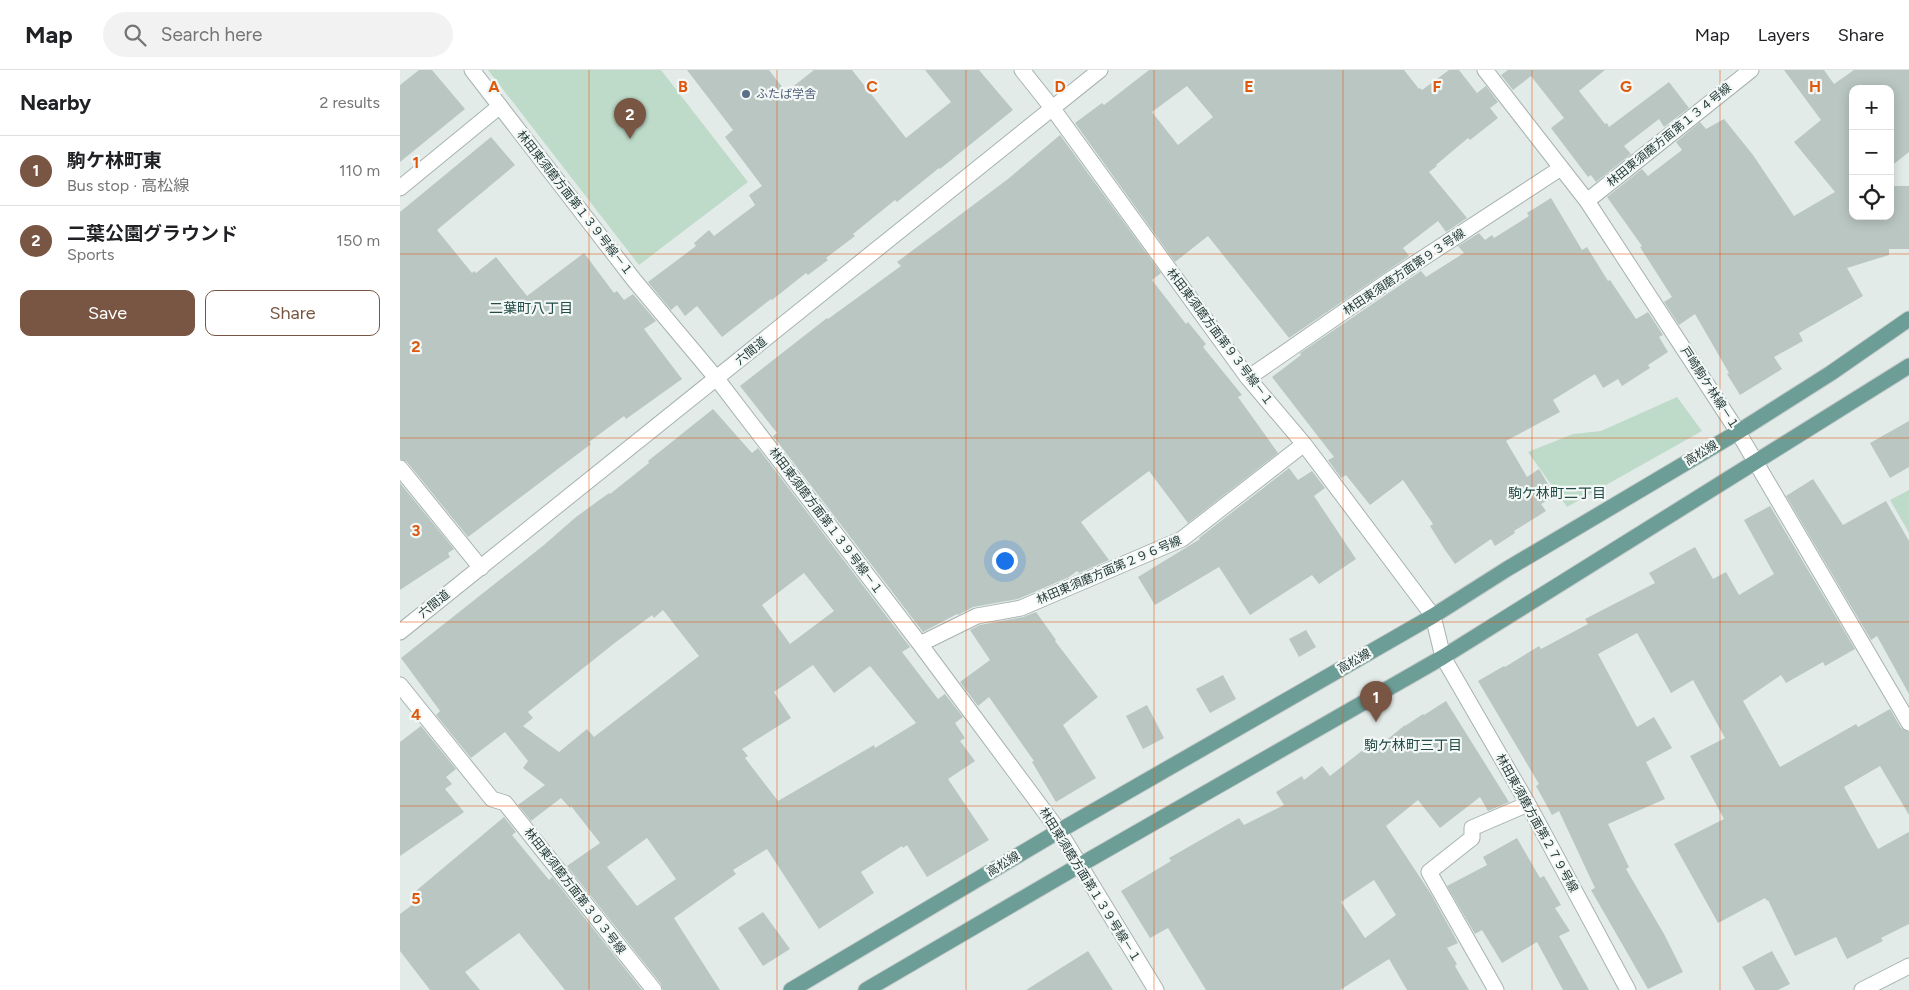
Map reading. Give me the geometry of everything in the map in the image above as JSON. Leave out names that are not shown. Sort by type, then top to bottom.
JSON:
[{"type":"main road","name":"高松線","points":[[791,990],[1059,830],[1433,616],[1508,569],[1738,432],[1831,373],[1909,319]]},
{"type":"main road","points":[[866,990],[1443,657],[1909,366]]},
{"type":"street","name":"林田東須磨方面第１３９号線－１","points":[[472,70],[631,275],[716,379],[920,644],[1059,830],[1156,990]]},
{"type":"street","name":"林田東須磨方面第９３号線－１","points":[[1022,70],[1053,109],[1248,378],[1304,444],[1433,616],[1443,657]]},
{"type":"street","name":"六間道","points":[[400,632],[1100,70]]},
{"type":"street","name":"戸崎駒ケ林線－１","points":[[1486,70],[1587,201],[1738,432],[1909,723]]},
{"type":"street","name":"林田東須磨方面第１３４号線","points":[[1587,201],[1751,70]]},
{"type":"street","points":[[400,188],[500,106]]},
{"type":"street","name":"林田東須磨方面第９３号線","points":[[1248,378],[1391,278],[1561,168]]},
{"type":"street","name":"林田東須磨方面第２９６号線","points":[[920,644],[977,616],[1020,608],[1182,539],[1304,444]]},
{"type":"street","points":[[400,468],[480,568]]},
{"type":"street","name":"林田東須磨方面第２７９号線","points":[[1443,657],[1528,804],[1628,990]]},
{"type":"street","name":"林田東須磨方面第３０３号線","points":[[400,685],[492,799],[505,803],[654,990]]},
{"type":"street","points":[[1496,990],[1429,872],[1472,838],[1472,828],[1528,804]]},
{"type":"street","points":[[1862,990],[1909,966]]},
{"type":"green space","points":[[488,70],[661,70],[748,182],[639,265]]},
{"type":"green space","points":[[1677,397],[1702,431],[1567,507],[1528,452],[1573,434],[1601,431]]},
{"type":"green space","points":[[1909,490],[1909,533],[1890,500]]},
{"type":"building","points":[[419,70],[432,70],[465,109],[400,162],[400,85]]},
{"type":"building","points":[[687,70],[769,70],[786,92],[814,70],[852,70],[906,138],[951,102],[925,70],[979,70],[1013,110],[940,169],[897,202],[895,200],[853,234],[855,236],[826,258],[828,260],[808,275],[806,273],[722,337],[697,306],[685,316],[677,305],[671,310],[648,282],[696,246],[694,243],[709,230],[714,236],[755,205],[749,195],[762,186],[725,137],[733,130]]},
{"type":"building","points":[[1149,70],[1404,70],[1419,89],[1422,90],[1449,70],[1459,70],[1477,93],[1486,86],[1498,102],[1490,108],[1498,118],[1470,140],[1468,138],[1429,172],[1467,218],[1446,232],[1438,221],[1403,248],[1409,256],[1289,338],[1208,236],[1175,262],[1075,123],[1102,103],[1104,105]],"holes":[[[1187,86],[1213,117],[1178,145],[1152,112]]]},
{"type":"building","points":[[1508,70],[1605,70],[1579,91],[1609,127],[1669,82],[1689,108],[1664,127],[1659,119],[1624,146],[1631,154],[1596,182],[1591,175],[1588,177],[1551,128],[1564,118],[1531,76],[1513,90],[1501,75]]},
{"type":"building","points":[[1784,70],[1824,70],[1834,84],[1854,70],[1909,70],[1909,152],[1894,164],[1894,85],[1849,85],[1849,220],[1894,220],[1894,186],[1909,186],[1909,249],[1889,249],[1889,255],[1847,268],[1863,296],[1799,333],[1803,341],[1774,357],[1782,369],[1740,395],[1695,314],[1679,325],[1664,302],[1672,297],[1640,247],[1642,246],[1607,197],[1642,169],[1648,176],[1682,150],[1676,142],[1700,122],[1706,129],[1724,119],[1753,155],[1794,216],[1835,192],[1794,142],[1821,120]]},
{"type":"building","points":[[1060,135],[1161,273],[1152,280],[1186,324],[1188,322],[1206,344],[1203,347],[1242,395],[1238,397],[1278,453],[1188,523],[1149,471],[1081,522],[1109,560],[1079,573],[1077,571],[1069,577],[1018,599],[973,607],[923,632],[773,436],[777,433],[740,386],[827,318],[901,266],[897,262],[1008,179]]},
{"type":"building","points":[[491,137],[515,165],[437,230],[472,273],[474,271],[476,273],[496,257],[527,296],[584,253],[614,293],[617,291],[624,300],[633,294],[656,321],[644,329],[682,379],[626,419],[624,416],[589,442],[591,444],[468,537],[407,462],[400,459],[400,212]]},
{"type":"building","points":[[1551,198],[1582,250],[1587,247],[1608,281],[1610,280],[1636,319],[1648,312],[1663,335],[1659,337],[1668,352],[1648,365],[1650,368],[1622,386],[1618,379],[1603,388],[1595,374],[1553,400],[1560,412],[1506,441],[1527,477],[1539,469],[1555,496],[1541,504],[1546,511],[1514,531],[1515,533],[1495,546],[1491,539],[1455,564],[1430,526],[1433,524],[1403,480],[1370,505],[1346,475],[1341,478],[1328,460],[1334,457],[1272,377],[1301,355],[1300,353],[1421,271],[1426,277],[1464,253],[1458,246],[1479,233],[1485,240],[1492,235],[1494,238],[1529,216],[1527,213]]},
{"type":"building","points":[[713,409],[752,453],[758,448],[910,647],[902,652],[938,699],[945,694],[963,717],[955,723],[965,738],[960,741],[975,761],[948,779],[989,840],[927,877],[907,845],[903,848],[902,846],[861,872],[874,893],[819,929],[767,849],[733,870],[736,874],[674,918],[720,990],[663,990],[661,984],[567,866],[600,843],[571,806],[570,808],[561,798],[531,821],[518,805],[545,785],[523,768],[528,761],[505,732],[471,758],[436,715],[440,711],[401,658],[544,545],[576,517],[610,494],[649,463],[648,461]],"holes":[[[804,573],[834,611],[790,644],[762,605]],[[663,610],[699,656],[594,737],[587,729],[559,752],[523,726],[533,718],[528,712],[652,615],[654,618]],[[813,665],[834,693],[870,666],[916,723],[875,748],[874,745],[778,801],[745,758],[748,756],[742,749],[791,718],[774,692]],[[647,838],[676,879],[637,906],[607,867]]]},
{"type":"building","points":[[1909,421],[1909,467],[1890,478],[1870,443]]},
{"type":"building","points":[[1289,468],[1298,480],[1312,471],[1325,488],[1314,496],[1356,559],[1319,584],[1312,575],[1250,615],[1219,567],[1155,605],[1138,577],[1200,539]]},
{"type":"building","points":[[1813,479],[1843,525],[1886,501],[1909,541],[1909,694],[1877,636],[1871,640],[1786,496]]},
{"type":"building","points":[[400,483],[454,549],[448,553],[450,557],[400,590]]},
{"type":"building","points":[[1770,506],[1855,649],[1825,666],[1823,662],[1786,683],[1781,675],[1743,701],[1780,767],[1856,724],[1858,727],[1890,709],[1901,728],[1909,732],[1909,815],[1880,766],[1844,787],[1878,849],[1909,832],[1909,924],[1881,938],[1883,941],[1847,959],[1836,937],[1795,956],[1768,900],[1765,898],[1718,923],[1674,844],[1724,819],[1690,756],[1725,738],[1693,680],[1671,693],[1637,633],[1598,654],[1637,727],[1654,717],[1672,748],[1646,762],[1665,799],[1608,824],[1629,867],[1626,869],[1664,934],[1683,972],[1648,989],[1591,890],[1595,888],[1559,811],[1552,815],[1536,786],[1539,784],[1478,681],[1539,646],[1541,649],[1588,624],[1585,619],[1655,583],[1649,573],[1695,547],[1713,579],[1726,572],[1739,595],[1774,574],[1744,520]]},
{"type":"building","points":[[1036,612],[1055,641],[1098,697],[1063,725],[1096,778],[1056,802],[1032,762],[1034,761],[989,697],[978,706],[960,682],[990,660],[970,630],[980,625],[1023,617]]},
{"type":"building","points":[[1306,630],[1316,647],[1299,657],[1289,639]]},
{"type":"building","points":[[1223,675],[1236,699],[1210,713],[1196,689]]},
{"type":"building","points":[[1446,701],[1509,802],[1488,811],[1480,797],[1440,828],[1418,800],[1386,826],[1431,894],[1458,943],[1447,948],[1469,990],[1407,990],[1389,959],[1340,990],[1206,990],[1168,928],[1150,938],[1121,891],[1171,861],[1169,858],[1239,818],[1244,825],[1284,805],[1276,792],[1302,776],[1304,780],[1322,766],[1330,776],[1368,746],[1373,751],[1405,725]],"holes":[[[1374,880],[1396,915],[1365,938],[1341,902]]]},
{"type":"building","points":[[1147,705],[1164,738],[1143,749],[1126,716]]},
{"type":"building","points":[[421,726],[456,769],[446,777],[452,784],[445,789],[464,812],[400,856],[400,742]]},
{"type":"building","points":[[504,817],[516,832],[512,835],[549,880],[552,877],[642,990],[565,990],[519,933],[465,972],[480,990],[430,990],[400,951],[400,914],[416,902],[411,895]]},
{"type":"building","points":[[1517,838],[1540,878],[1544,876],[1561,905],[1555,908],[1570,931],[1559,936],[1589,990],[1563,990],[1537,942],[1502,963],[1482,930],[1475,934],[1447,886],[1487,865],[1483,857]]},
{"type":"building","points":[[763,912],[790,949],[763,966],[738,928]]},
{"type":"building","points":[[1088,951],[1113,990],[1026,990]]},
{"type":"building","points":[[1772,951],[1790,984],[1778,990],[1755,990],[1742,967]]},
{"type":"place","name":"ふたば学舎","points":[[746,94]]},
{"type":"place","name":"二葉公園グラウンド","points":[[630,139]]},
{"type":"place","name":"駒ケ林町東","points":[[1376,722]]},
{"type":"district","name":"二葉町八丁目","points":[[531,308]]},
{"type":"district","name":"駒ケ林町二丁目","points":[[1557,493]]},
{"type":"district","name":"駒ケ林町三丁目","points":[[1413,745]]}]
